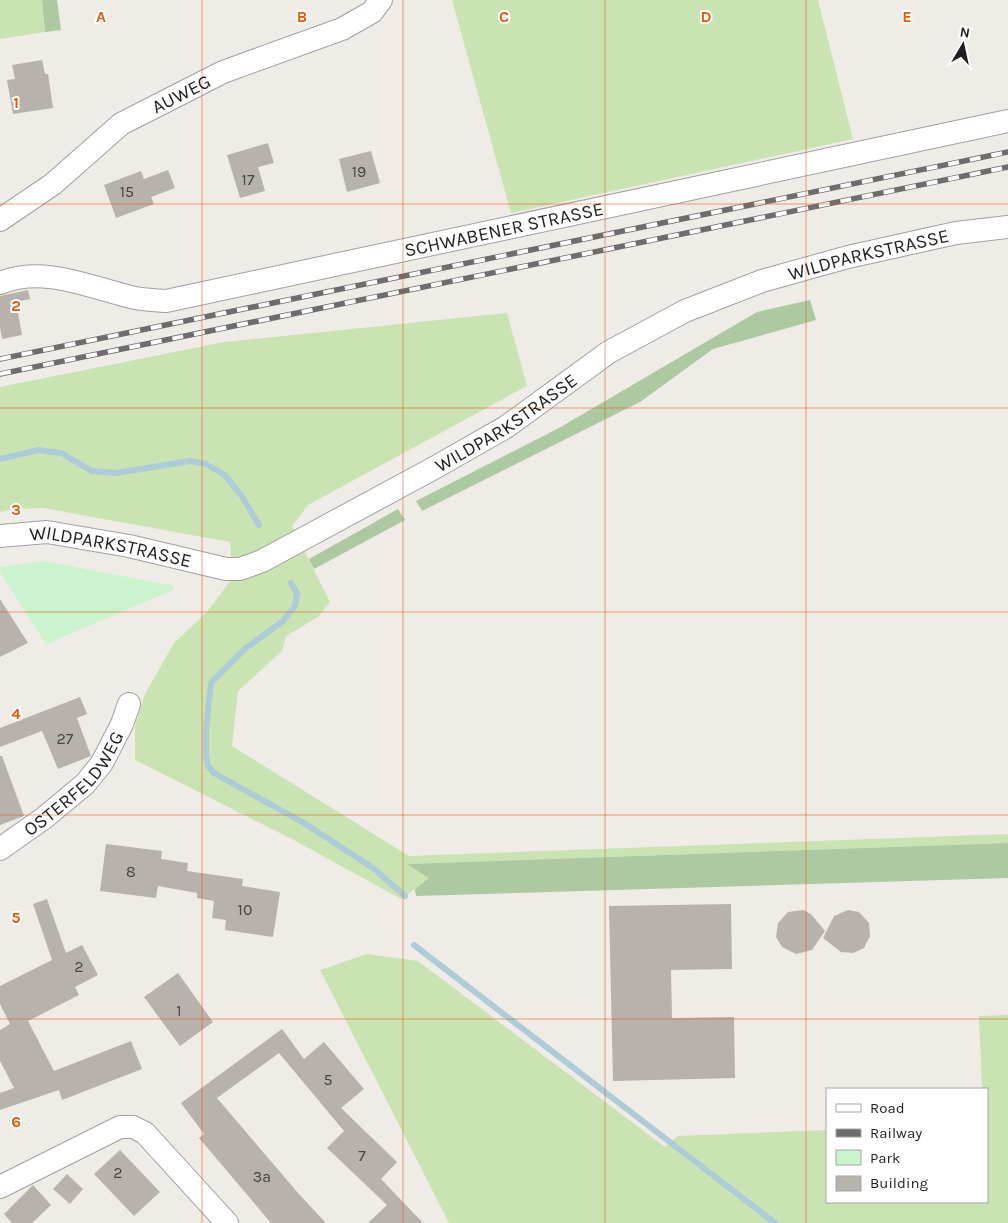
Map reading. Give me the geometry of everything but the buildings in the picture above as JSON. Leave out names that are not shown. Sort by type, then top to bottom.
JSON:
[{"type":"street","name":"AUWEG","points":[[0,220],[53,184],[121,124],[223,72],[342,29],[372,12],[381,0]]},
{"type":"street","name":"SCHWABENER STRASSE","points":[[0,283],[36,275],[65,279],[137,299],[166,302],[1008,121]]},
{"type":"street","name":"WILDPARKSTRASSE","points":[[0,536],[48,532],[129,546],[226,569],[240,569],[262,561],[506,427],[608,352],[685,311],[762,281],[848,257],[956,233],[1008,227]]},
{"type":"street","name":"OSTERFELDWEG","points":[[0,849],[44,818],[85,784],[102,763],[122,724],[129,704]]},
{"type":"street","points":[[0,1187],[120,1126],[133,1127],[145,1134],[227,1223]]},
{"type":"green space","points":[[0,0],[42,0],[45,32],[0,39]]},
{"type":"green space","points":[[42,0],[57,0],[61,30],[45,32]]},
{"type":"green space","points":[[452,0],[818,0],[853,139],[511,213]]},
{"type":"green space","points":[[810,300],[816,320],[713,349],[640,402],[422,511],[416,501],[559,428],[757,312]]},
{"type":"green space","points":[[507,313],[527,386],[308,505],[292,526],[330,602],[318,617],[286,636],[282,651],[238,691],[232,746],[409,856],[1008,834],[1008,843],[409,864],[430,878],[401,899],[292,839],[135,760],[135,726],[145,694],[174,643],[207,612],[233,577],[230,542],[43,508],[0,512],[0,387],[224,342]]},
{"type":"green space","points":[[398,509],[405,520],[314,569],[309,559]]},
{"type":"green space","points":[[44,561],[174,586],[173,590],[46,644],[0,572],[0,567]]},
{"type":"green space","points":[[1008,843],[1008,878],[416,896],[415,889],[429,878],[407,864]]},
{"type":"green space","points":[[367,954],[418,961],[665,1147],[678,1136],[826,1130],[826,1203],[988,1203],[988,1088],[982,1088],[979,1016],[1008,1015],[1008,1223],[449,1223],[320,970]]},
{"type":"waterway","points":[[0,459],[38,450],[61,453],[92,471],[116,473],[190,461],[206,464],[225,475],[243,498],[259,525]]},
{"type":"waterway","points":[[291,583],[297,593],[295,606],[283,621],[246,648],[211,683],[206,728],[208,766],[214,773],[304,823],[373,868],[405,896]]},
{"type":"waterway","points":[[414,945],[775,1223]]},
{"type":"railway","points":[[0,359],[1008,152]]},
{"type":"railway","points":[[0,374],[1008,167]]}]
